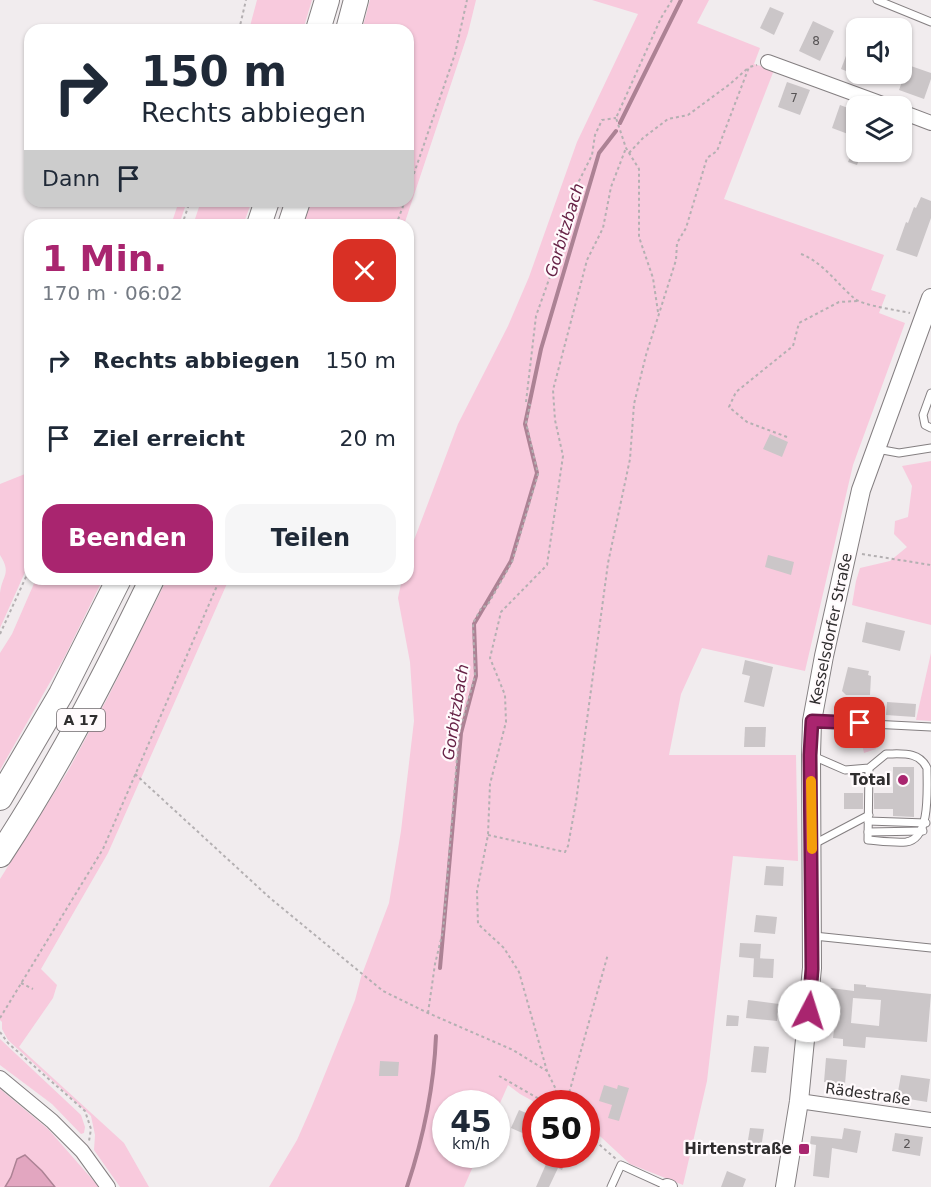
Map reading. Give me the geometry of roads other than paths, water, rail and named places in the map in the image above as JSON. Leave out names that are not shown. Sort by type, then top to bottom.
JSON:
[{"type":"highway","points":[[320,24],[327,0]]},
{"type":"highway","points":[[350,24],[356,0]]},
{"type":"highway","name":"A 17","points":[[0,798],[61,694],[116,585]]},
{"type":"highway","name":"A 17","points":[[0,855],[52,772],[120,645],[149,585]]},
{"type":"main road","name":"Kesselsdorfer Straße","points":[[784,1187],[799,1101],[812,979],[810,755],[812,721],[861,489],[931,298]]},
{"type":"street","points":[[768,62],[861,96]]},
{"type":"street","points":[[912,116],[931,123]]},
{"type":"street","points":[[0,1078],[52,1121],[82,1151],[108,1187]]},
{"type":"street","name":"Rädestraße","points":[[799,1101],[931,1120]]},
{"type":"lane","points":[[877,0],[931,22]]},
{"type":"lane","points":[[931,393],[923,420],[925,425],[931,428]]},
{"type":"lane","points":[[875,448],[899,453],[931,448]]},
{"type":"lane","points":[[812,721],[931,727]]},
{"type":"lane","points":[[810,755],[845,770],[869,768],[886,754],[914,755],[923,759],[927,768],[926,823],[919,838],[908,842],[868,840],[869,768]]},
{"type":"lane","points":[[812,845],[868,818],[926,823]]},
{"type":"lane","points":[[812,936],[931,948]]},
{"type":"lane","points":[[611,1187],[621,1165],[669,1186]]},
{"type":"waterway","name":"Gorbitzbach","points":[[620,123],[681,0]]},
{"type":"waterway","name":"Gorbitzbach","points":[[440,968],[461,733],[476,676],[474,624],[511,561],[537,473],[525,424],[541,349],[599,153],[616,131]]},
{"type":"waterway","name":"Gorbitzbach","points":[[407,1187],[427,1112],[436,1036]]},
{"type":"place","name":"Total","points":[[903,780]]},
{"type":"place","name":"Hirtenstraße","points":[[804,1149]]}]
